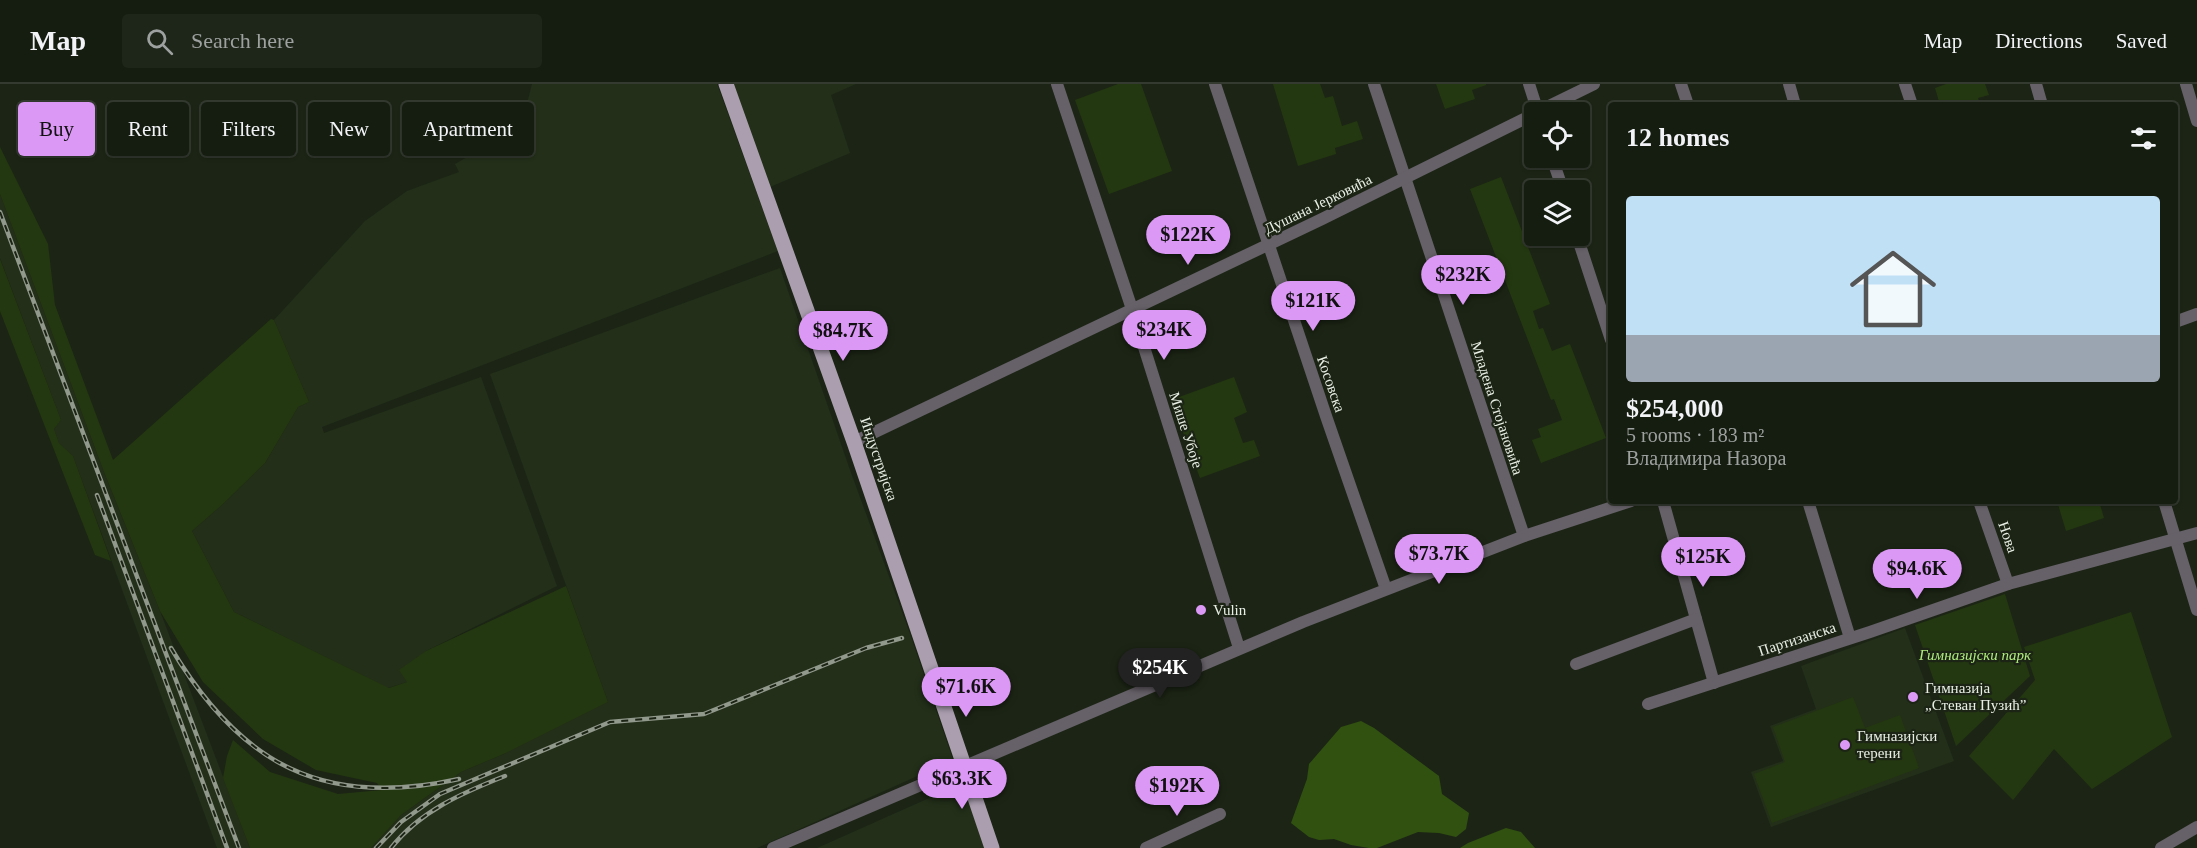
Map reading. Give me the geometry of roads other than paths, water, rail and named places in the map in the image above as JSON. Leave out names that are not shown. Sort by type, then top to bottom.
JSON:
[{"type":"main road","name":"Индустријска","points":[[726,84],[854,442],[992,848]]},
{"type":"street","name":"Мише Убоје","points":[[1058,84],[1239,648]]},
{"type":"street","name":"Косовска","points":[[1215,84],[1386,589]]},
{"type":"street","name":"Младена Стојановића","points":[[1374,84],[1524,536]]},
{"type":"street","points":[[1529,84],[1534,102]]},
{"type":"street","name":"Душана Јерковића","points":[[1559,102],[1594,84]]},
{"type":"street","points":[[1681,84],[1687,102]]},
{"type":"street","points":[[1788,84],[1794,102]]},
{"type":"street","points":[[1905,84],[1911,102]]},
{"type":"street","points":[[2036,84],[2041,102]]},
{"type":"street","points":[[2186,84],[2197,121]]},
{"type":"street","name":"Душана Јерковића","points":[[854,442],[1268,245],[1524,120]]},
{"type":"street","points":[[1580,246],[1608,331]]},
{"type":"street","points":[[2178,321],[2197,314]]},
{"type":"street","points":[[773,848],[1239,648],[1524,536],[1622,504]]},
{"type":"street","points":[[1664,504],[1714,683]]},
{"type":"street","points":[[1809,504],[1850,638]]},
{"type":"street","name":"Нова","points":[[1980,504],[2008,584]]},
{"type":"street","points":[[2165,504],[2197,610]]},
{"type":"street","name":"Партизанска","points":[[1648,704],[2008,584],[2197,533]]},
{"type":"street","points":[[1576,664],[1696,619]]},
{"type":"street","points":[[1146,848],[1220,814]]},
{"type":"street","points":[[2162,848],[2197,827]]},
{"type":"railway","points":[[0,212],[239,848]]},
{"type":"railway","points":[[97,495],[227,848]]},
{"type":"railway","points":[[376,848],[401,822],[440,794],[610,722],[704,714],[866,648],[902,638]]},
{"type":"railway","points":[[171,648],[198,688],[226,722],[257,748],[290,768],[326,781],[366,788],[410,787],[459,779]]},
{"type":"railway","points":[[391,848],[402,835],[428,813],[458,796],[505,776]]},
{"type":"place","name":"Vulin","points":[[1201,610]]},
{"type":"place","name":"Гимназија „Стеван Пузић”","points":[[1913,697]]},
{"type":"place","name":"Гимназијски терени","points":[[1845,745]]},
{"type":"park label","name":"Гимназијски парк","points":[[1975,655]]}]
